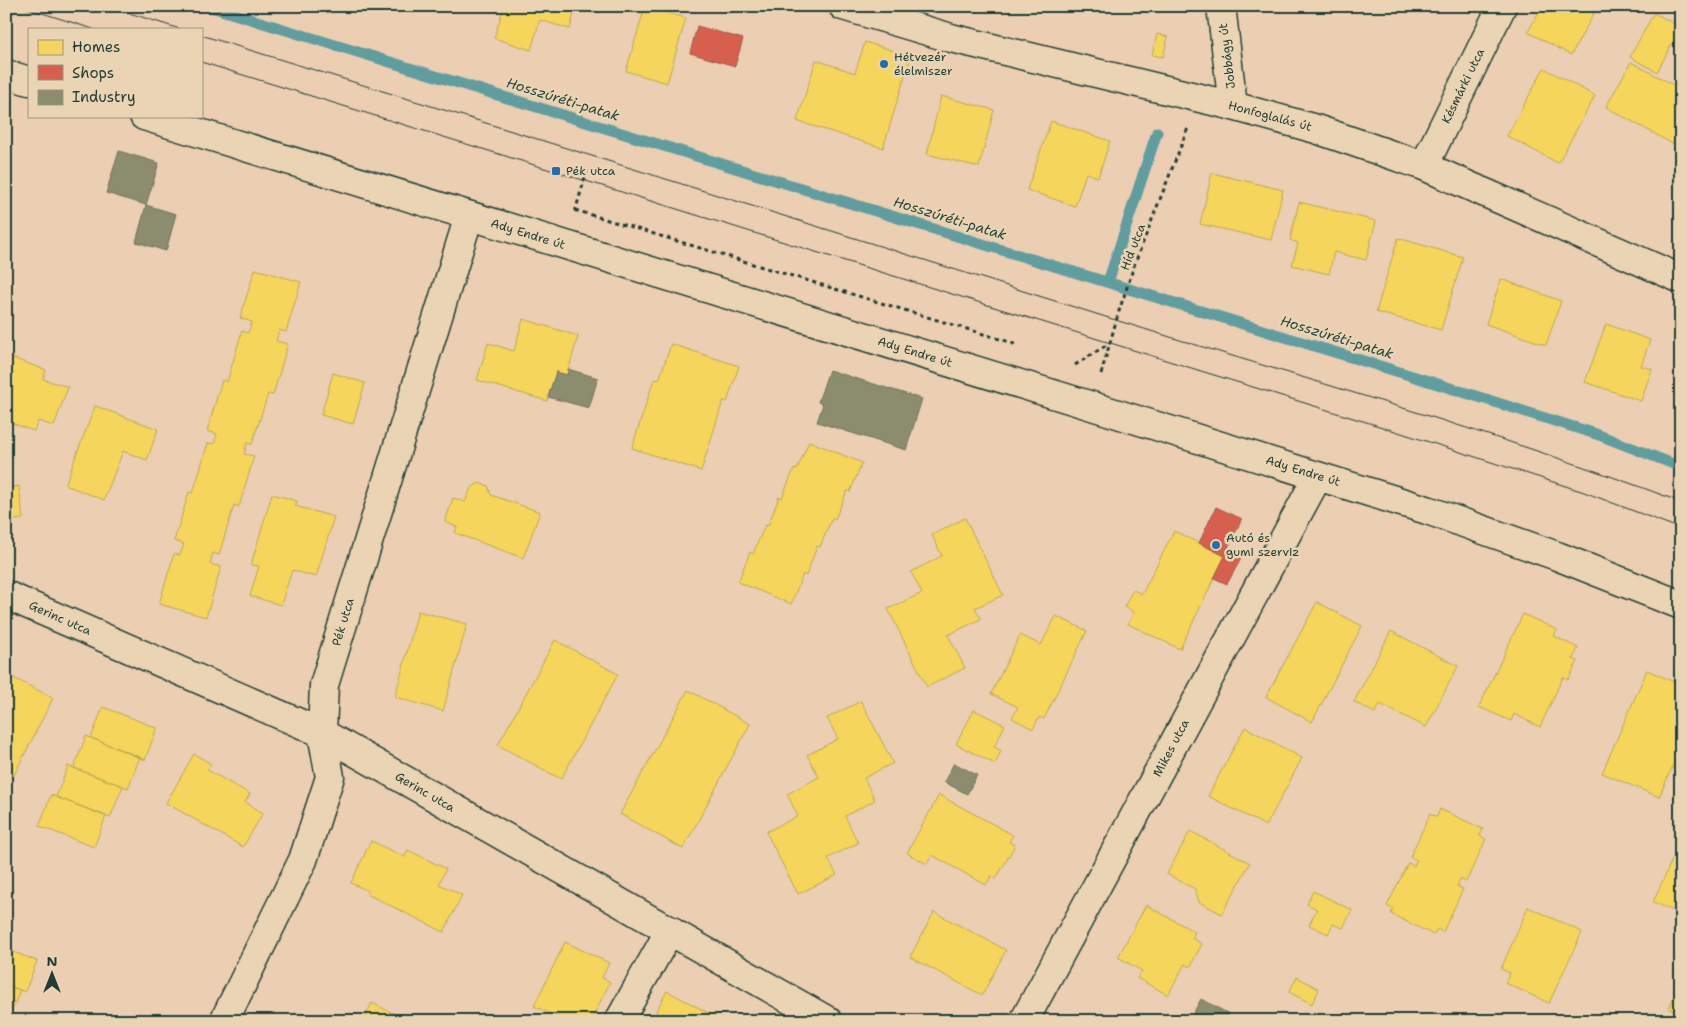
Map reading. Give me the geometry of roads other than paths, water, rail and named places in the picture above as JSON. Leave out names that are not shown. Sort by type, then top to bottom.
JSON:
[{"type":"street","name":"Honfoglalás út","points":[[843,6],[951,38],[1233,106],[1316,129],[1424,166],[1681,279]]},
{"type":"street","name":"Jobbágy út","points":[[1221,6],[1233,106]]},
{"type":"street","name":"Késmárki utca","points":[[1424,166],[1502,6]]},
{"type":"street","points":[[6,74],[28,81]]},
{"type":"street","name":"Ady Endre út","points":[[150,118],[1427,510],[1557,556],[1681,606]]},
{"type":"street","name":"Pék utca","points":[[224,1021],[303,860],[330,777],[322,733],[324,685],[469,216]]},
{"type":"street","name":"Mikes utca","points":[[1024,1021],[1318,476]]},
{"type":"street","name":"Gerinc utca","points":[[6,595],[322,733],[828,1021]]},
{"type":"street","points":[[620,1021],[670,930]]},
{"type":"waterway","name":"Hosszúréti-patak","points":[[208,6],[1409,375],[1599,435],[1681,467]]},
{"type":"waterway","points":[[1108,282],[1157,132]]},
{"type":"tram line","points":[[20,6],[90,28]]},
{"type":"tram line","points":[[107,6],[177,28]]},
{"type":"tram line","points":[[202,35],[1468,428],[1681,502]]},
{"type":"tram line","points":[[202,62],[1392,430],[1584,492],[1681,529]]},
{"type":"place","name":"Hétvezér élelmiszer","points":[[884,64]]},
{"type":"place","name":"Pék utca","points":[[556,171]]},
{"type":"place","name":"Autó és gumi szerviz","points":[[1216,545]]}]
